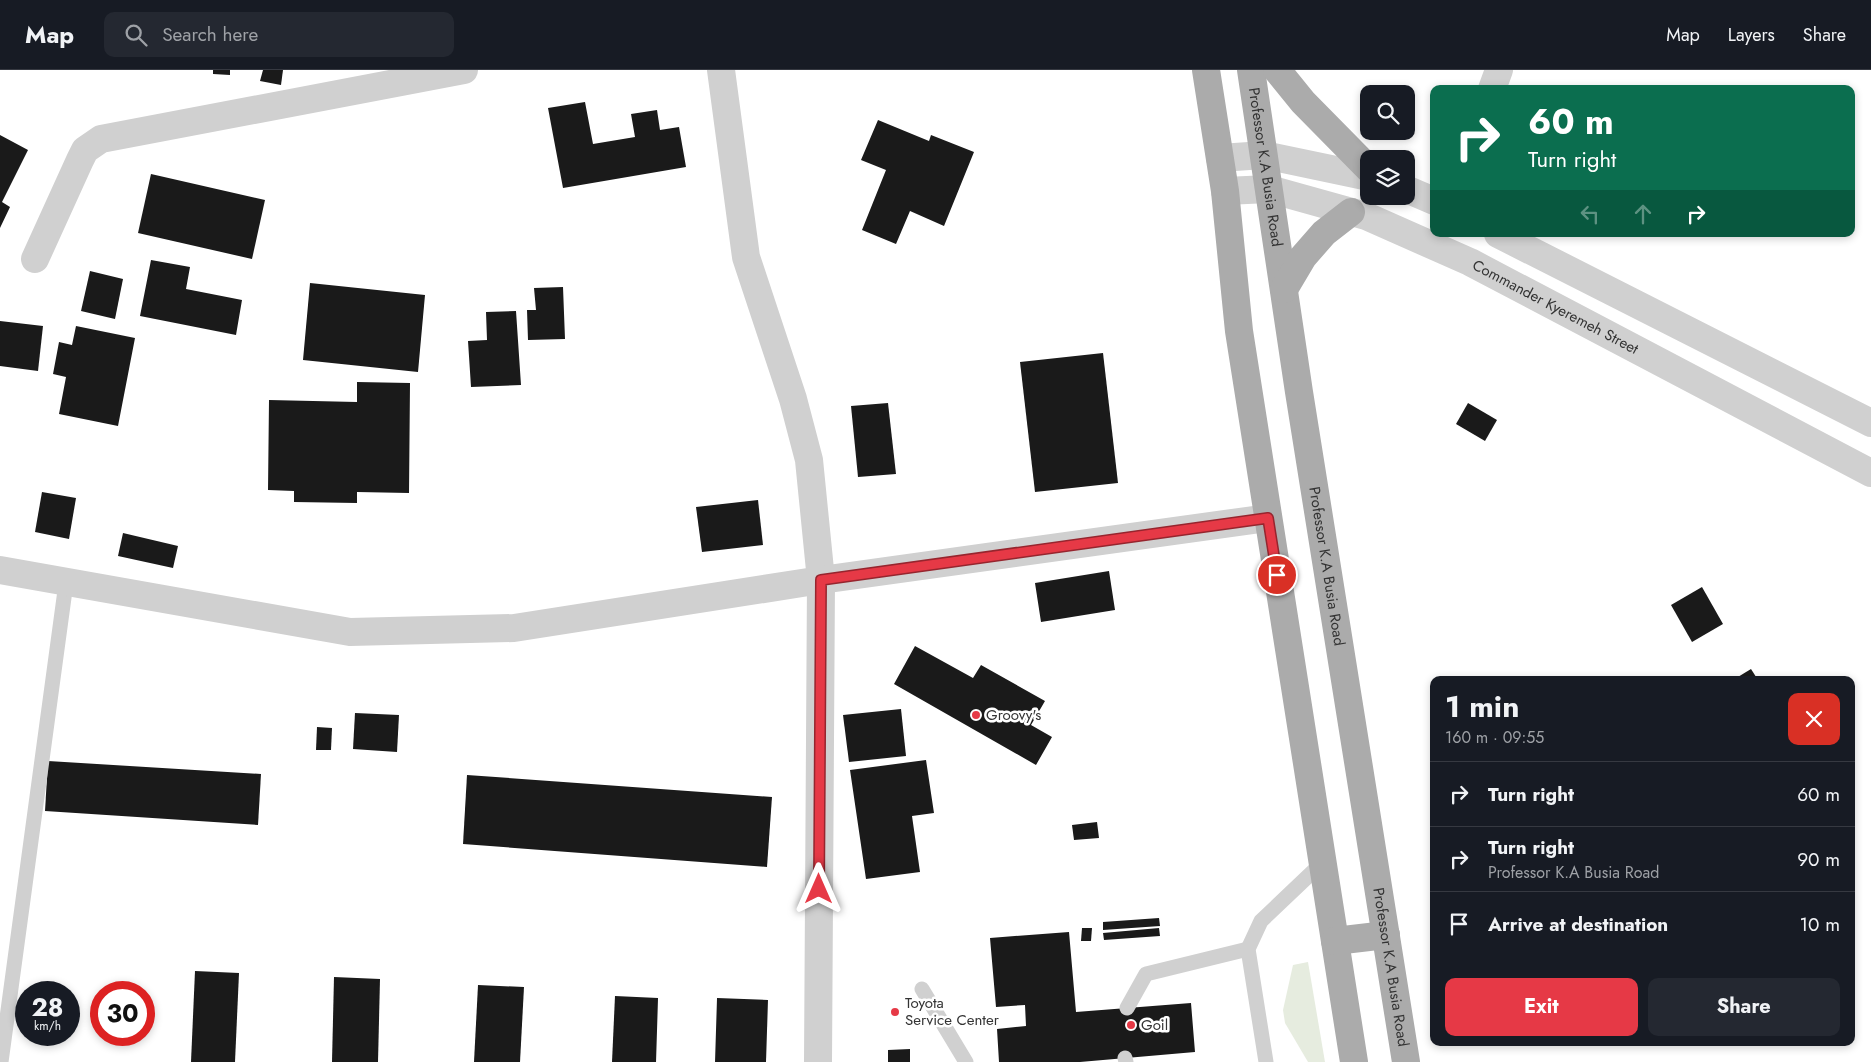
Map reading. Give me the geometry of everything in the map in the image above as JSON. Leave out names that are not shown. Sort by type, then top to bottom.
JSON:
[{"type":"main road","points":[[1206,70],[1225,191],[1239,331],[1354,1062]]},
{"type":"main road","name":"Professor K.A Busia Road","points":[[1251,70],[1406,1062]]},
{"type":"main road","points":[[1277,70],[1314,114],[1360,160]]},
{"type":"main road","points":[[1284,289],[1303,257],[1324,233],[1351,212]]},
{"type":"main road","points":[[1334,941],[1386,935]]},
{"type":"street","points":[[35,259],[85,150],[100,139],[464,70]]},
{"type":"street","points":[[721,70],[746,258],[794,399],[808,460],[821,580],[818,1062]]},
{"type":"street","points":[[1493,85],[1499,70]]},
{"type":"street","points":[[1220,158],[1264,155],[1360,175]]},
{"type":"street","name":"Commander Kyeremeh Street","points":[[1225,191],[1269,189],[1366,216],[1430,237]]},
{"type":"street","points":[[1415,193],[1430,199]]},
{"type":"street","name":"Commander Kyeremeh Street","points":[[1431,237],[1449,243],[1470,262],[1871,473]]},
{"type":"street","points":[[1504,237],[1871,423]]},
{"type":"street","points":[[0,570],[350,632],[514,628],[821,580],[1268,518]]},
{"type":"lane","points":[[1,1062],[66,583]]},
{"type":"lane","points":[[1266,1062],[1248,949],[1261,921],[1322,863]]},
{"type":"lane","points":[[1127,1008],[1146,974],[1248,949]]},
{"type":"lane","points":[[922,989],[966,1062]]},
{"type":"shaded area","points":[[1308,962],[1325,1062],[1308,1062],[1285,1023],[1283,1010],[1293,965]]},
{"type":"building","points":[[213,70],[230,70],[230,75],[213,74]]},
{"type":"building","points":[[263,70],[283,70],[281,85],[260,81]]},
{"type":"building","points":[[585,102],[593,144],[635,137],[631,114],[657,110],[660,130],[679,127],[686,167],[563,188],[548,108]]},
{"type":"building","points":[[878,120],[929,141],[931,135],[974,152],[944,226],[910,211],[896,244],[862,230],[886,170],[861,160]]},
{"type":"building","points":[[0,135],[28,150],[2,202],[10,207],[0,228]]},
{"type":"building","points":[[151,174],[265,200],[252,259],[138,233]]},
{"type":"building","points":[[151,260],[190,267],[186,289],[242,300],[236,335],[140,316]]},
{"type":"building","points":[[90,271],[123,279],[115,319],[81,311]]},
{"type":"building","points":[[310,283],[425,295],[418,372],[303,360]]},
{"type":"building","points":[[563,287],[565,339],[528,340],[527,310],[536,310],[534,288]]},
{"type":"building","points":[[516,311],[521,385],[471,387],[468,341],[487,340],[486,312]]},
{"type":"building","points":[[0,321],[43,326],[38,371],[0,366]]},
{"type":"building","points":[[76,326],[135,338],[118,426],[59,414],[66,377],[53,374],[59,342],[72,345]]},
{"type":"building","points":[[1103,353],[1118,483],[1035,492],[1020,362]]},
{"type":"building","points":[[357,382],[410,383],[409,493],[357,492],[357,503],[294,502],[294,491],[268,490],[269,400],[357,402]]},
{"type":"building","points":[[888,403],[896,474],[858,477],[851,406]]},
{"type":"building","points":[[1468,403],[1497,420],[1485,441],[1456,424]]},
{"type":"building","points":[[42,492],[76,498],[69,539],[35,532]]},
{"type":"building","points":[[758,500],[763,545],[702,552],[696,507]]},
{"type":"building","points":[[123,533],[178,546],[173,568],[118,556]]},
{"type":"building","points":[[1109,571],[1115,610],[1041,622],[1035,583]]},
{"type":"building","points":[[1702,587],[1723,624],[1692,642],[1671,605]]},
{"type":"building","points":[[915,646],[973,678],[981,665],[1045,701],[1031,725],[1052,737],[1036,765],[894,684]]},
{"type":"building","points":[[1751,669],[1755,676],[1740,676]]},
{"type":"building","points":[[901,709],[906,756],[849,762],[843,715]]},
{"type":"building","points":[[355,713],[399,715],[397,752],[353,749]]},
{"type":"building","points":[[317,727],[332,728],[331,750],[316,750]]},
{"type":"building","points":[[926,760],[934,813],[912,816],[920,872],[866,879],[850,770]]},
{"type":"building","points":[[48,761],[261,774],[258,825],[45,811]]},
{"type":"building","points":[[467,775],[772,797],[767,867],[463,844]]},
{"type":"building","points":[[1097,822],[1099,838],[1074,840],[1072,825]]},
{"type":"building","points":[[1159,918],[1160,926],[1103,930],[1103,922]]},
{"type":"building","points":[[1082,928],[1092,928],[1091,941],[1081,941]]},
{"type":"building","points":[[1159,928],[1160,936],[1104,940],[1103,933]]},
{"type":"building","points":[[1069,932],[1076,1012],[1191,1003],[1195,1052],[1080,1062],[999,1062],[997,1029],[1026,1026],[1025,1005],[996,1007],[990,938]]},
{"type":"building","points":[[195,971],[239,973],[235,1062],[191,1062]]},
{"type":"building","points":[[334,977],[380,979],[378,1062],[332,1062]]},
{"type":"building","points":[[478,985],[524,987],[520,1062],[474,1062]]},
{"type":"building","points":[[615,996],[658,998],[656,1062],[612,1062]]},
{"type":"building","points":[[717,998],[768,1000],[766,1062],[715,1062]]},
{"type":"building","points":[[910,1049],[910,1062],[888,1062],[888,1050]]},
{"type":"place","name":"Groovy's","points":[[976,715]]},
{"type":"place","name":"Toyota Service Center","points":[[895,1012]]},
{"type":"place","name":"Goil","points":[[1131,1025]]},
{"type":"route","points":[[819,889],[821,580],[1268,518],[1277,575]]}]
